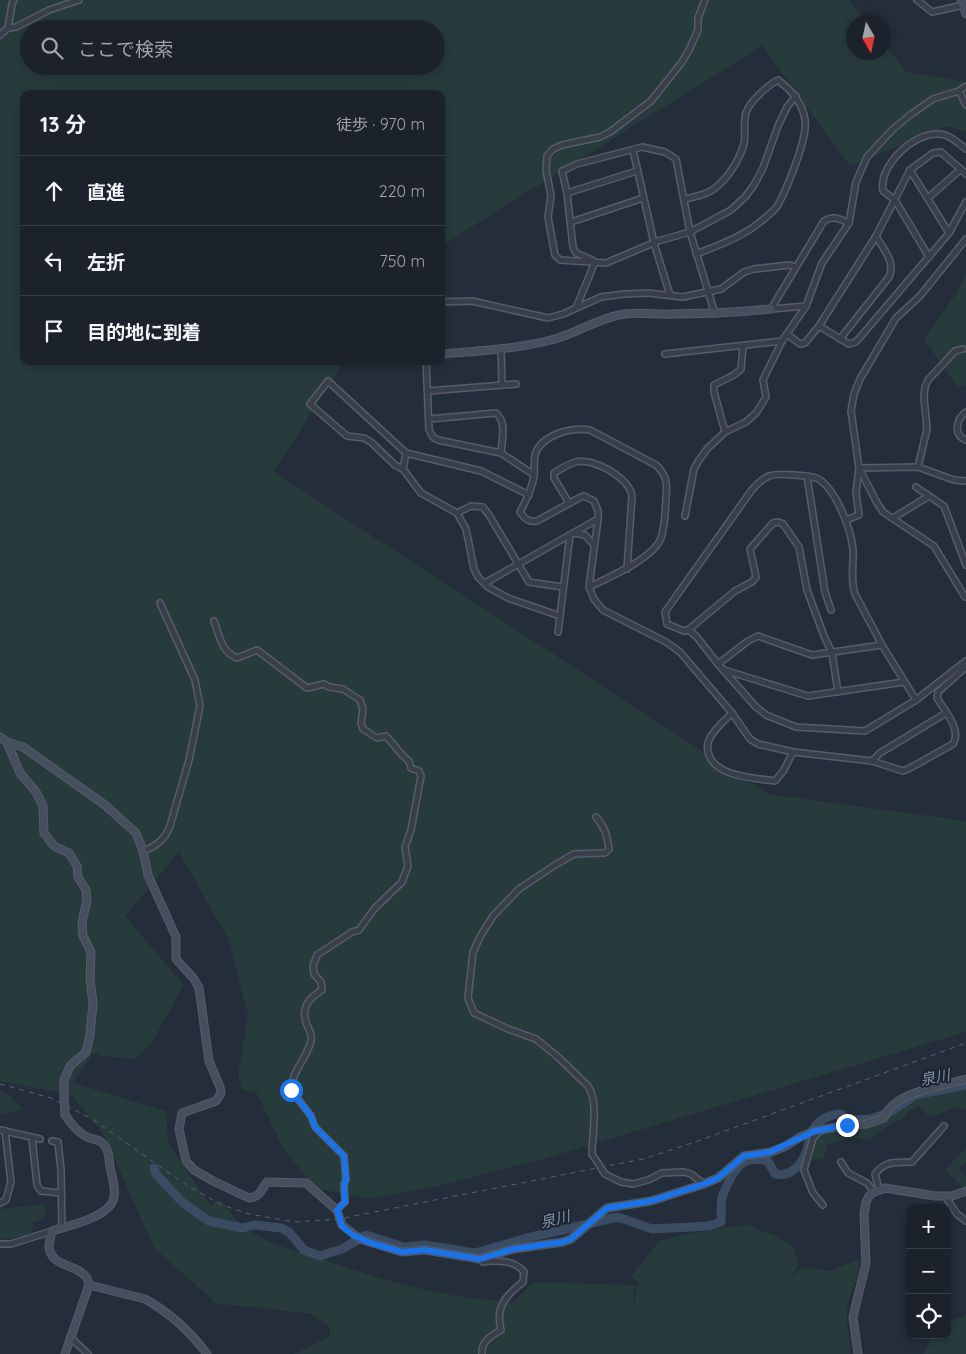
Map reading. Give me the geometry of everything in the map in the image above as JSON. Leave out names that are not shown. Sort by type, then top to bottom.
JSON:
[{"type":"street","points":[[0,36],[8,28],[14,0]]},
{"type":"street","points":[[30,20],[49,10],[79,0]]},
{"type":"street","points":[[705,0],[698,18],[698,30],[689,50],[682,62],[651,101],[628,120],[600,137],[562,145],[553,149],[547,156],[546,170],[551,196],[548,217],[555,255],[560,260],[606,263],[667,238],[690,232],[722,216],[745,198],[763,168],[787,107],[796,96]]},
{"type":"street","points":[[917,0],[932,12],[962,2],[966,14]]},
{"type":"street","points":[[8,28],[20,25]]},
{"type":"street","points":[[685,199],[713,189],[732,169],[744,144],[746,114],[754,101],[770,84],[778,80],[796,96],[805,119],[805,133],[789,181],[778,205],[764,219],[737,236],[696,254]]},
{"type":"street","points":[[685,516],[694,469],[707,449],[725,432],[746,422],[756,413],[766,397],[763,380],[782,341],[806,306],[822,263],[849,223],[856,182],[867,158],[892,130],[933,99],[959,91],[966,86]]},
{"type":"street","points":[[959,91],[966,105]]},
{"type":"street","points":[[929,257],[895,200],[883,192],[882,184],[895,157],[904,149],[931,134],[949,136],[966,149]]},
{"type":"street","points":[[595,262],[576,253],[573,247],[567,193],[562,171],[577,164],[642,147],[665,152],[676,158],[690,232],[715,314]]},
{"type":"street","points":[[633,150],[654,243],[670,295]]},
{"type":"street","points":[[787,334],[800,344],[805,343],[819,326],[876,236],[910,170],[933,153],[941,152],[966,174]]},
{"type":"street","points":[[928,198],[961,169]]},
{"type":"street","points":[[910,170],[949,233]]},
{"type":"street","points":[[567,193],[637,171]]},
{"type":"street","points":[[571,222],[643,198]]},
{"type":"street","points":[[819,326],[849,344],[856,342],[949,233],[966,202]]},
{"type":"street","points":[[771,309],[824,221],[836,217],[849,223]]},
{"type":"street","points":[[840,339],[892,271],[892,265],[876,236]]},
{"type":"street","points":[[846,520],[859,515],[856,493],[859,468],[851,411],[854,394],[860,379],[896,318],[920,296],[966,239]]},
{"type":"street","points":[[576,308],[595,262]]},
{"type":"street","points":[[445,302],[472,301],[548,318],[563,314],[601,297],[648,293],[683,297],[721,289],[744,272],[754,269],[790,265],[796,267]]},
{"type":"street","points":[[445,354],[549,341],[570,335],[597,322],[618,315],[633,313],[715,314],[806,306]]},
{"type":"street","points":[[665,354],[782,341]]},
{"type":"street","points":[[725,432],[714,392],[714,384],[734,375],[741,369],[743,346]]},
{"type":"street","points":[[501,348],[502,385]]},
{"type":"street","points":[[918,467],[927,429],[924,397],[928,380],[955,351],[963,349]]},
{"type":"street","points":[[426,365],[429,430],[433,437],[438,440],[501,453],[534,474]]},
{"type":"street","points":[[529,495],[482,471],[406,454],[328,381],[310,404],[347,436],[364,438],[371,442],[395,466],[403,469],[421,493],[457,513],[466,529],[474,569],[478,577],[485,583],[508,598],[560,616]]},
{"type":"street","points":[[428,391],[516,384]]},
{"type":"street","points":[[966,412],[960,416],[957,423],[958,433],[962,439],[966,440]]},
{"type":"street","points":[[429,419],[496,413],[501,418],[503,425],[501,453]]},
{"type":"street","points":[[589,587],[627,569],[657,547],[661,538],[666,488],[664,474],[661,470],[590,430],[579,428],[567,430],[544,442],[535,453],[534,474],[529,495],[520,512],[530,522],[537,521],[578,498],[589,498],[597,505],[598,520],[589,587],[594,599],[603,610],[666,642],[680,652],[732,713],[750,739],[758,744],[793,752],[872,761],[903,770],[953,744],[956,739],[956,730],[937,698],[938,692],[966,667]]},
{"type":"street","points":[[403,469],[406,454]]},
{"type":"street","points":[[569,502],[554,478],[554,473],[576,462],[589,462],[621,477],[628,485],[632,496],[627,569]]},
{"type":"street","points":[[859,468],[918,467],[954,480],[966,481]]},
{"type":"street","points":[[859,468],[884,512],[934,546],[966,597]]},
{"type":"street","points":[[838,692],[832,653],[807,590],[799,547],[783,524],[778,522],[773,523],[750,549],[756,577],[752,582],[735,591],[688,630],[684,631],[667,624],[665,612],[751,491],[760,480],[769,475],[807,476],[819,479],[831,493],[846,520],[853,549],[852,586],[858,602],[916,700]]},
{"type":"street","points":[[807,476],[825,592],[831,610]]},
{"type":"street","points":[[916,487],[944,506],[966,564]]},
{"type":"street","points":[[893,518],[928,496]]},
{"type":"street","points":[[457,513],[471,506],[483,507],[528,582],[563,587]]},
{"type":"street","points":[[485,583],[598,520]]},
{"type":"street","points":[[572,534],[585,535],[594,545]]},
{"type":"street","points":[[558,632],[572,534]]},
{"type":"street","points":[[143,851],[158,844],[166,836],[170,826],[189,760],[200,706],[195,680],[160,603]]},
{"type":"street","points":[[214,621],[222,647],[230,655],[237,658],[257,650],[308,688],[324,684],[329,687],[343,689],[360,700],[363,709],[361,723],[363,729],[377,738],[386,736],[398,747],[404,759],[409,762],[412,768],[419,771],[421,776],[411,830],[405,847],[408,866],[402,882],[375,908],[359,930],[352,932],[317,955],[313,966],[314,974],[321,982],[322,990],[310,998],[306,1009],[306,1022],[311,1034],[311,1042],[302,1062],[295,1070],[291,1090],[311,1116],[315,1127],[344,1156],[345,1202],[337,1210]]},
{"type":"street","points":[[688,630],[696,636],[756,707],[766,715],[796,727],[865,731],[916,700],[966,661]]},
{"type":"street","points":[[718,664],[748,641],[758,636],[812,655],[882,645]]},
{"type":"street","points":[[723,670],[808,696],[904,682]]},
{"type":"street","points":[[732,713],[709,739],[707,746],[709,758],[715,765],[743,777],[775,780],[784,770],[793,752]]},
{"type":"street","points":[[872,761],[880,753],[946,713]]},
{"type":"street","points":[[0,737],[23,748],[105,805],[136,832],[143,851],[148,876],[176,937],[176,960],[194,979],[199,988],[209,1061],[221,1093],[216,1101],[182,1113],[179,1129],[186,1161],[194,1170],[249,1198],[255,1198],[260,1194],[267,1182],[306,1183],[337,1210],[342,1226],[353,1235],[368,1242],[402,1252],[425,1250],[480,1259],[483,1262],[497,1260],[520,1266],[524,1272],[524,1279],[509,1293],[502,1304],[498,1315],[501,1330],[484,1342],[482,1354]]},
{"type":"street","points":[[0,1244],[12,1244],[96,1216],[112,1205],[114,1198],[114,1188],[106,1147],[102,1142],[85,1136],[72,1126],[65,1115],[64,1080],[70,1066],[86,1052],[90,1035],[93,1003],[90,979],[91,952],[83,936],[82,922],[87,900],[86,890],[78,877],[77,866],[69,853],[54,846],[44,833],[42,806],[36,792],[20,773],[7,742]]},
{"type":"street","points":[[596,816],[604,825],[609,849],[606,852],[574,854],[519,889],[493,916],[473,952],[468,998],[474,1013],[508,1029],[536,1038],[592,1091],[594,1117],[592,1154],[605,1174],[621,1182],[633,1184],[648,1180],[662,1173],[684,1172],[704,1184]]},
{"type":"street","points":[[480,1259],[513,1249],[563,1242],[571,1239],[607,1208],[651,1201],[704,1184],[718,1178],[744,1156],[770,1152],[815,1131],[866,1124],[884,1118],[887,1110],[916,1092],[966,1080]]},
{"type":"street","points":[[858,1354],[853,1317],[866,1263],[864,1208],[866,1202],[876,1190],[875,1174],[884,1164],[912,1162],[944,1126]]},
{"type":"street","points":[[0,1203],[6,1200],[10,1182],[2,1131],[40,1139]]},
{"type":"street","points":[[815,1131],[804,1170],[814,1193],[823,1205]]},
{"type":"street","points":[[32,1138],[37,1185],[41,1191],[61,1193]]},
{"type":"street","points":[[52,1141],[58,1142],[62,1228]]},
{"type":"street","points":[[841,1162],[848,1173],[876,1190],[894,1189],[935,1196],[945,1196],[966,1190]]},
{"type":"street","points":[[945,1196],[957,1214],[966,1221]]},
{"type":"street","points":[[52,1231],[49,1246],[51,1255],[58,1262],[82,1273],[89,1285],[65,1354]]},
{"type":"street","points":[[89,1285],[145,1299],[152,1303],[180,1322],[207,1354]]},
{"type":"street","points":[[70,1338],[88,1354]]},
{"type":"shaded area","points":[[0,0],[849,0],[861,15],[846,15],[846,60],[891,60],[891,52],[906,72],[966,82],[966,132],[948,126],[850,166],[762,46],[445,244],[445,90],[20,90],[20,365],[341,365],[274,472],[768,794],[966,821],[966,1032],[547,1158],[435,1187],[368,1199],[315,1188],[283,1148],[256,1092],[242,1090],[238,1075],[248,1014],[228,939],[179,852],[125,916],[184,985],[151,1044],[135,1059],[102,1056],[93,1053],[73,1083],[166,1111],[168,1143],[211,1206],[216,1201],[222,1201],[240,1225],[271,1243],[380,1278],[433,1292],[513,1302],[534,1282],[635,1285],[633,1310],[637,1285],[640,1285],[631,1276],[658,1241],[689,1233],[733,1226],[749,1225],[760,1231],[773,1234],[788,1243],[794,1249],[799,1265],[791,1277],[802,1267],[830,1271],[859,1259],[857,1277],[847,1310],[851,1354],[294,1354],[329,1337],[330,1327],[311,1314],[217,1304],[154,1248],[104,1135],[71,1095],[0,1081]]},
{"type":"shaded area","points":[[966,273],[966,385],[958,388],[924,339],[956,294]]},
{"type":"shaded area","points":[[966,1087],[966,1110],[957,1107],[930,1117],[919,1106],[907,1112],[903,1119],[888,1126],[868,1140],[852,1139],[830,1144],[825,1146],[826,1150],[823,1159],[812,1160],[817,1139],[827,1130],[887,1119],[916,1097]]},
{"type":"shaded area","points":[[0,1091],[5,1092],[23,1109],[0,1115]]},
{"type":"shaded area","points":[[966,1148],[966,1162],[960,1169],[966,1177],[966,1187],[963,1188],[945,1170]]},
{"type":"shaded area","points":[[45,1204],[45,1219],[33,1222],[32,1232],[23,1236],[0,1240],[0,1209]]},
{"type":"shaded area","points":[[966,1315],[966,1354],[923,1354],[931,1339],[951,1339],[951,1321]]},
{"type":"waterway","name":"泉川","points":[[154,1168],[156,1174],[182,1202],[209,1221],[242,1228],[254,1225],[281,1228],[289,1232],[304,1250],[320,1256],[342,1249],[366,1235],[404,1247],[425,1245],[475,1253],[527,1238],[618,1217],[652,1229],[709,1226],[721,1222],[723,1194],[735,1171],[748,1160],[760,1159],[768,1161],[775,1174],[788,1173],[802,1161],[813,1130],[819,1122],[826,1118],[841,1114],[848,1120],[870,1119],[892,1111],[915,1095],[966,1085]]},
{"type":"railway","points":[[0,1084],[51,1098],[92,1119],[188,1186],[222,1205],[249,1214],[295,1222],[339,1219],[643,1159],[695,1142],[966,1043]]},
{"type":"route","points":[[291,1090],[311,1116],[315,1127],[344,1156],[345,1202],[337,1210],[342,1226],[360,1239],[402,1252],[425,1250],[480,1259],[513,1249],[563,1242],[571,1239],[607,1208],[651,1201],[704,1184],[718,1178],[744,1156],[770,1152],[786,1146],[800,1137],[824,1128],[847,1125]]}]
